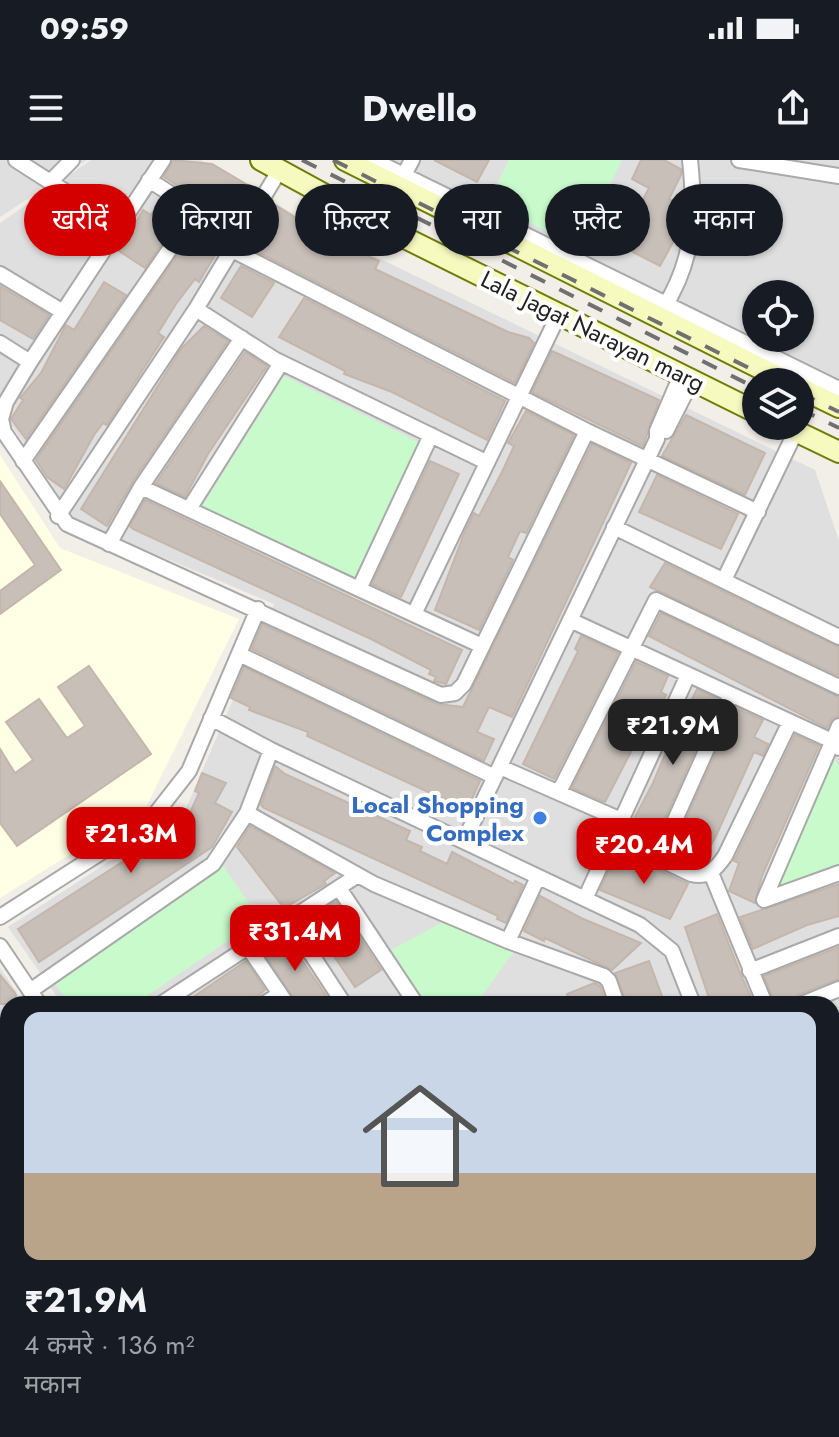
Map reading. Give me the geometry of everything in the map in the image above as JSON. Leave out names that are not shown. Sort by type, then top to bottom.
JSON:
[{"type":"main road","name":"Lala Jagat Narayan marg","points":[[261,160],[742,405]]},
{"type":"main road","name":"Lala Jagat Narayan marg","points":[[345,160],[401,182],[663,310],[764,368]]},
{"type":"main road","points":[[814,395],[839,407]]},
{"type":"main road","points":[[813,440],[839,452]]},
{"type":"street","points":[[16,160],[53,184]]},
{"type":"street","points":[[50,182],[72,160]]},
{"type":"street","points":[[136,200],[163,160]]},
{"type":"street","points":[[373,160],[401,182],[412,160]]},
{"type":"street","points":[[690,160],[696,210],[685,262],[663,310],[839,389]]},
{"type":"street","points":[[739,160],[774,163],[839,176]]},
{"type":"street","points":[[271,184],[279,171]]},
{"type":"street","points":[[149,180],[155,184]]},
{"type":"street","points":[[99,256],[30,362],[6,402],[1,419],[4,432],[58,516],[67,524],[109,544],[258,609],[441,695],[455,693],[464,684],[587,431]]},
{"type":"street","points":[[23,461],[165,256]]},
{"type":"street","points":[[58,516],[229,256]]},
{"type":"street","points":[[258,256],[587,431],[758,512]]},
{"type":"street","points":[[0,274],[63,312]]},
{"type":"street","points":[[196,309],[281,363],[486,462]]},
{"type":"street","points":[[415,612],[559,314]]},
{"type":"street","points":[[109,544],[141,487],[242,338]]},
{"type":"street","points":[[0,343],[30,362]]},
{"type":"street","points":[[189,509],[281,363]]},
{"type":"street","points":[[464,841],[657,439],[664,435],[687,378]]},
{"type":"street","points":[[359,589],[431,435]]},
{"type":"street","points":[[724,580],[758,512],[786,440]]},
{"type":"street","points":[[141,487],[415,612],[482,646]]},
{"type":"street","points":[[614,527],[839,637]]},
{"type":"street","points":[[559,792],[656,600],[839,687]]},
{"type":"street","points":[[0,917],[150,821],[189,771],[258,609]]},
{"type":"street","points":[[570,620],[835,745]]},
{"type":"street","points":[[239,654],[497,772],[559,792],[621,820]]},
{"type":"street","points":[[585,899],[688,675]]},
{"type":"street","points":[[658,858],[731,695]]},
{"type":"street","points":[[211,718],[656,936],[672,951],[690,996]]},
{"type":"street","points":[[613,837],[691,874],[701,876],[711,873],[725,856],[790,722]]},
{"type":"street","points":[[839,726],[835,745],[764,900],[839,873]]},
{"type":"street","points":[[30,991],[201,875],[247,813],[271,750]]},
{"type":"street","points":[[247,813],[358,875],[508,941],[604,976],[614,996]]},
{"type":"street","points":[[711,873],[761,996]]},
{"type":"street","points":[[173,996],[358,875]]},
{"type":"street","points":[[508,941],[538,877]]},
{"type":"street","points":[[339,888],[411,996]]},
{"type":"street","points":[[289,920],[339,996]]},
{"type":"street","points":[[750,971],[839,936]]},
{"type":"street","points":[[0,946],[33,996]]},
{"type":"street","points":[[248,947],[281,996]]},
{"type":"shaded area","points":[[0,160],[87,160],[50,184],[24,184],[24,201],[0,217]]},
{"type":"shaded area","points":[[91,160],[201,160],[242,184],[152,184],[152,256],[279,256],[279,205],[295,215],[295,256],[374,256],[742,435],[742,440],[753,440],[815,470],[839,541],[839,996],[56,996],[8,927],[184,813],[274,604],[75,520],[0,408],[0,223],[24,206],[24,256],[136,256],[136,184],[56,184]]},
{"type":"shaded area","points":[[385,160],[839,160],[839,392],[814,379],[814,368],[792,368],[761,352],[814,352],[814,280],[742,280],[742,342],[573,256],[650,256],[650,184],[545,184],[545,242],[529,234],[529,184],[434,185]]},
{"type":"shaded area","points":[[0,455],[60,548],[239,619],[146,807],[0,898]]},
{"type":"shaded area","points":[[0,968],[19,996],[0,996]]},
{"type":"green space","points":[[509,160],[622,160],[610,184],[545,184],[545,230],[529,223],[529,184],[497,184]]},
{"type":"green space","points":[[284,376],[431,448],[363,590],[198,513]]},
{"type":"green space","points":[[832,755],[839,766],[839,873],[768,891]]},
{"type":"green space","points":[[216,856],[260,919],[147,996],[64,996],[47,972]]},
{"type":"green space","points":[[450,918],[515,950],[482,996],[411,996],[384,954]]},
{"type":"building","points":[[173,160],[212,164],[246,184],[175,184],[164,177]]},
{"type":"building","points":[[434,160],[489,160],[477,182]]},
{"type":"building","points":[[641,160],[664,160],[681,169],[676,184],[666,184],[666,255],[660,266],[640,256],[650,256],[650,184],[632,179]]},
{"type":"building","points":[[279,207],[295,217],[295,256],[368,256],[379,261],[375,269],[508,332],[529,338],[534,343],[515,383],[266,256],[279,256]]},
{"type":"building","points":[[143,210],[151,215],[153,256],[145,268],[127,256],[136,256],[136,222]]},
{"type":"building","points":[[177,256],[214,256],[199,282],[195,279],[176,304],[158,333],[164,337],[107,425],[103,423],[94,435],[64,489],[47,477],[36,460]]},
{"type":"building","points":[[241,266],[274,283],[252,317],[221,298]]},
{"type":"building","points":[[104,282],[126,295],[26,439],[11,419],[23,400],[20,398],[41,373],[66,325],[74,330]]},
{"type":"building","points":[[0,286],[49,315],[33,339],[0,320]]},
{"type":"building","points":[[304,298],[505,401],[487,440],[392,392],[344,374],[345,371],[279,337]]},
{"type":"building","points":[[204,326],[228,341],[133,481],[107,526],[81,509],[181,349]]},
{"type":"building","points":[[552,351],[659,400],[643,446],[532,392]]},
{"type":"building","points":[[245,352],[267,366],[208,454],[185,497],[156,483]]},
{"type":"building","points":[[526,411],[574,435],[526,533],[520,531],[508,557],[513,560],[479,630],[435,610],[464,534],[474,513],[479,516],[502,472],[514,446],[508,443]]},
{"type":"building","points":[[686,415],[765,453],[745,495],[662,456]]},
{"type":"building","points":[[592,444],[631,463],[512,717],[489,707],[477,732],[494,739],[484,761],[252,649],[262,624],[437,704],[463,707]]},
{"type":"building","points":[[430,461],[459,474],[401,597],[372,584]]},
{"type":"building","points":[[657,475],[738,514],[721,549],[639,512]]},
{"type":"building","points":[[0,481],[61,570],[0,614],[0,591],[35,565],[0,514]]},
{"type":"building","points":[[145,500],[462,650],[446,684],[434,681],[436,677],[429,674],[431,670],[371,639],[133,529],[130,526]]},
{"type":"building","points":[[665,563],[839,647],[839,676],[650,587]]},
{"type":"building","points":[[661,613],[839,697],[839,716],[832,719],[827,728],[649,636]]},
{"type":"building","points":[[581,636],[618,653],[554,779],[523,764],[578,651],[575,649]]},
{"type":"building","points":[[636,662],[668,676],[661,692],[666,695],[658,711],[652,708],[637,747],[634,746],[605,802],[572,788]]},
{"type":"building","points":[[89,666],[151,754],[17,846],[0,823],[0,749],[15,773],[33,760],[6,722],[39,699],[67,738],[85,726],[58,687]]},
{"type":"building","points":[[244,667],[480,781],[467,810],[307,736],[308,732],[249,710],[250,707],[231,698]]},
{"type":"building","points":[[697,689],[718,699],[653,845],[627,832],[653,783],[687,702],[690,703]]},
{"type":"building","points":[[736,708],[763,720],[754,737],[768,744],[763,756],[754,752],[716,836],[700,865],[694,864],[671,853]]},
{"type":"building","points":[[795,735],[819,746],[762,876],[755,903],[729,891],[739,863],[734,861]]},
{"type":"building","points":[[275,766],[285,774],[410,831],[406,840],[422,847],[420,851],[447,864],[452,852],[514,884],[515,881],[523,885],[506,923],[497,919],[498,916],[264,808],[261,805]]},
{"type":"building","points":[[202,773],[226,783],[215,803],[232,812],[212,847],[39,962],[18,929],[175,828],[183,812],[189,815],[199,793],[195,791]]},
{"type":"building","points":[[250,826],[335,873],[324,881],[326,884],[284,908],[237,847]]},
{"type":"building","points":[[618,851],[688,884],[670,919],[600,890]]},
{"type":"building","points":[[839,884],[839,916],[807,925],[753,949],[740,917]]},
{"type":"building","points":[[540,896],[581,918],[641,943],[612,970],[545,938],[544,941],[524,931]]},
{"type":"building","points":[[336,901],[381,970],[355,987],[309,919]]},
{"type":"building","points":[[717,914],[750,996],[708,996],[685,927]]},
{"type":"building","points":[[286,934],[326,996],[292,996],[262,950]]},
{"type":"building","points":[[839,947],[839,979],[797,996],[772,996],[764,976]]},
{"type":"building","points":[[246,961],[265,990],[257,996],[195,996]]},
{"type":"building","points":[[649,961],[662,996],[624,996],[615,973]]},
{"type":"building","points":[[0,975],[16,996],[0,996]]},
{"type":"building","points":[[594,983],[600,986],[604,996],[568,996]]},
{"type":"railway","points":[[302,160],[742,381]]},
{"type":"railway","points":[[333,160],[749,368]]},
{"type":"railway","points":[[814,400],[839,412]]},
{"type":"railway","points":[[814,416],[839,428]]},
{"type":"place","name":"Local Shopping Complex","points":[[540,818]]}]
